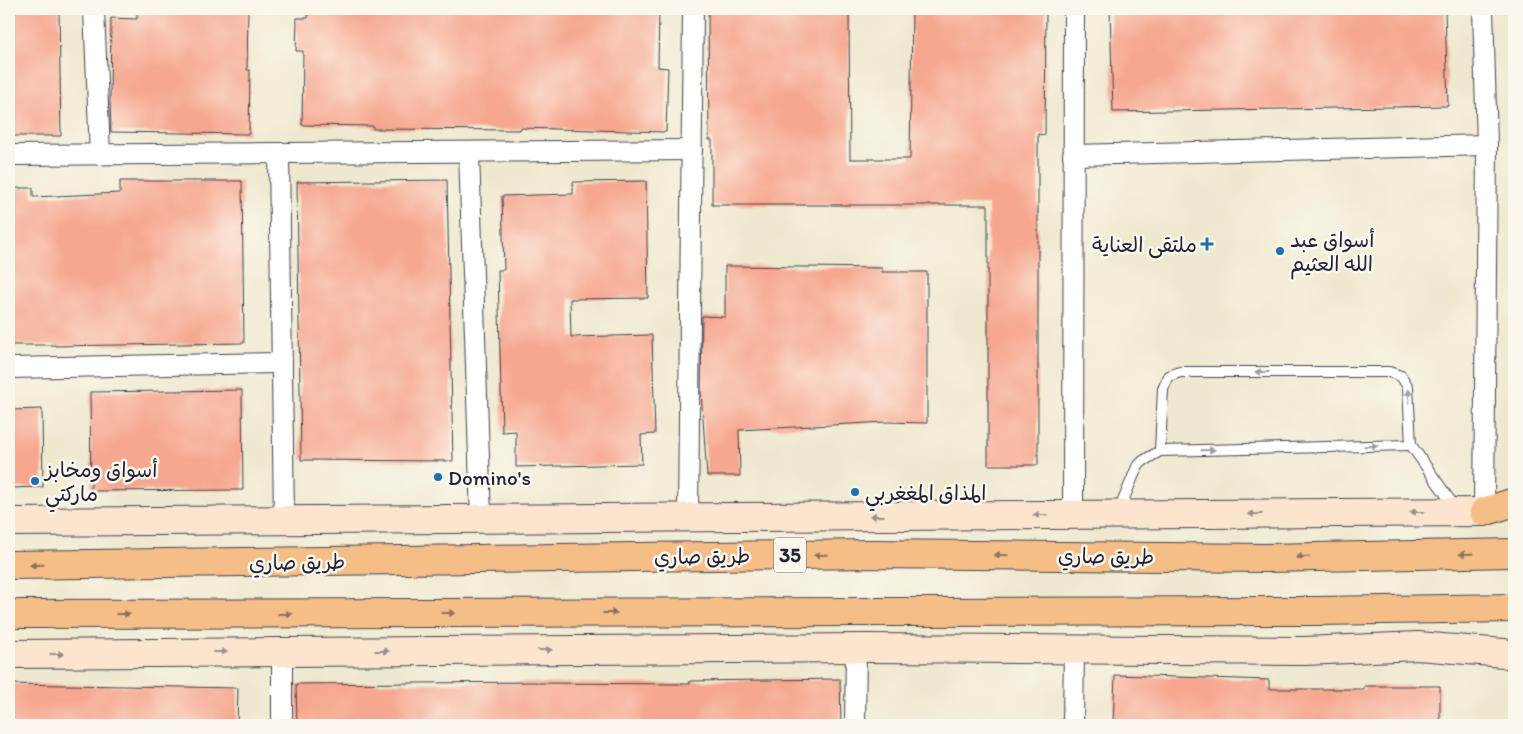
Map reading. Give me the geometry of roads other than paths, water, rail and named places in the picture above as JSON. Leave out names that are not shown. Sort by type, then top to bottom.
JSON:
[{"type":"main road","points":[[9,522],[1471,512],[1514,502]]},
{"type":"main road","name":"طريق صاري","points":[[9,565],[872,554],[1266,558],[1514,553]]},
{"type":"main road","points":[[9,614],[1316,611],[1514,608]]},
{"type":"main road","points":[[9,654],[856,648],[1304,651],[1418,646],[1504,652],[1514,656]]},
{"type":"street","points":[[94,9],[100,155]]},
{"type":"street","points":[[688,518],[693,9]]},
{"type":"street","points":[[1072,515],[1074,9]]},
{"type":"street","points":[[1471,512],[1486,145],[1482,9]]},
{"type":"street","points":[[1073,155],[1486,145]]},
{"type":"street","points":[[9,156],[692,150]]},
{"type":"street","points":[[469,152],[481,519]]},
{"type":"street","points":[[279,154],[284,520]]},
{"type":"street","points":[[9,368],[282,363]]},
{"type":"street","points":[[855,725],[856,648]]},
{"type":"street","points":[[1073,725],[1074,649]]},
{"type":"street","points":[[282,652],[282,725]]},
{"type":"lane","points":[[1160,451],[1163,389],[1169,376],[1180,372],[1389,372],[1401,376],[1408,387],[1410,445],[1471,512]]},
{"type":"lane","points":[[1117,514],[1137,467],[1160,451],[1410,445]]},
{"type":"place","name":"ملتقى العناية","points":[[1207,244]]},
{"type":"place","name":"أسواق عبد الله العثيم","points":[[1280,251]]},
{"type":"place","name":"Domino's","points":[[438,477]]},
{"type":"place","name":"أسواق ومخابز ماركتي","points":[[35,481]]},
{"type":"place","name":"المذاق المغغربي","points":[[855,492]]}]
